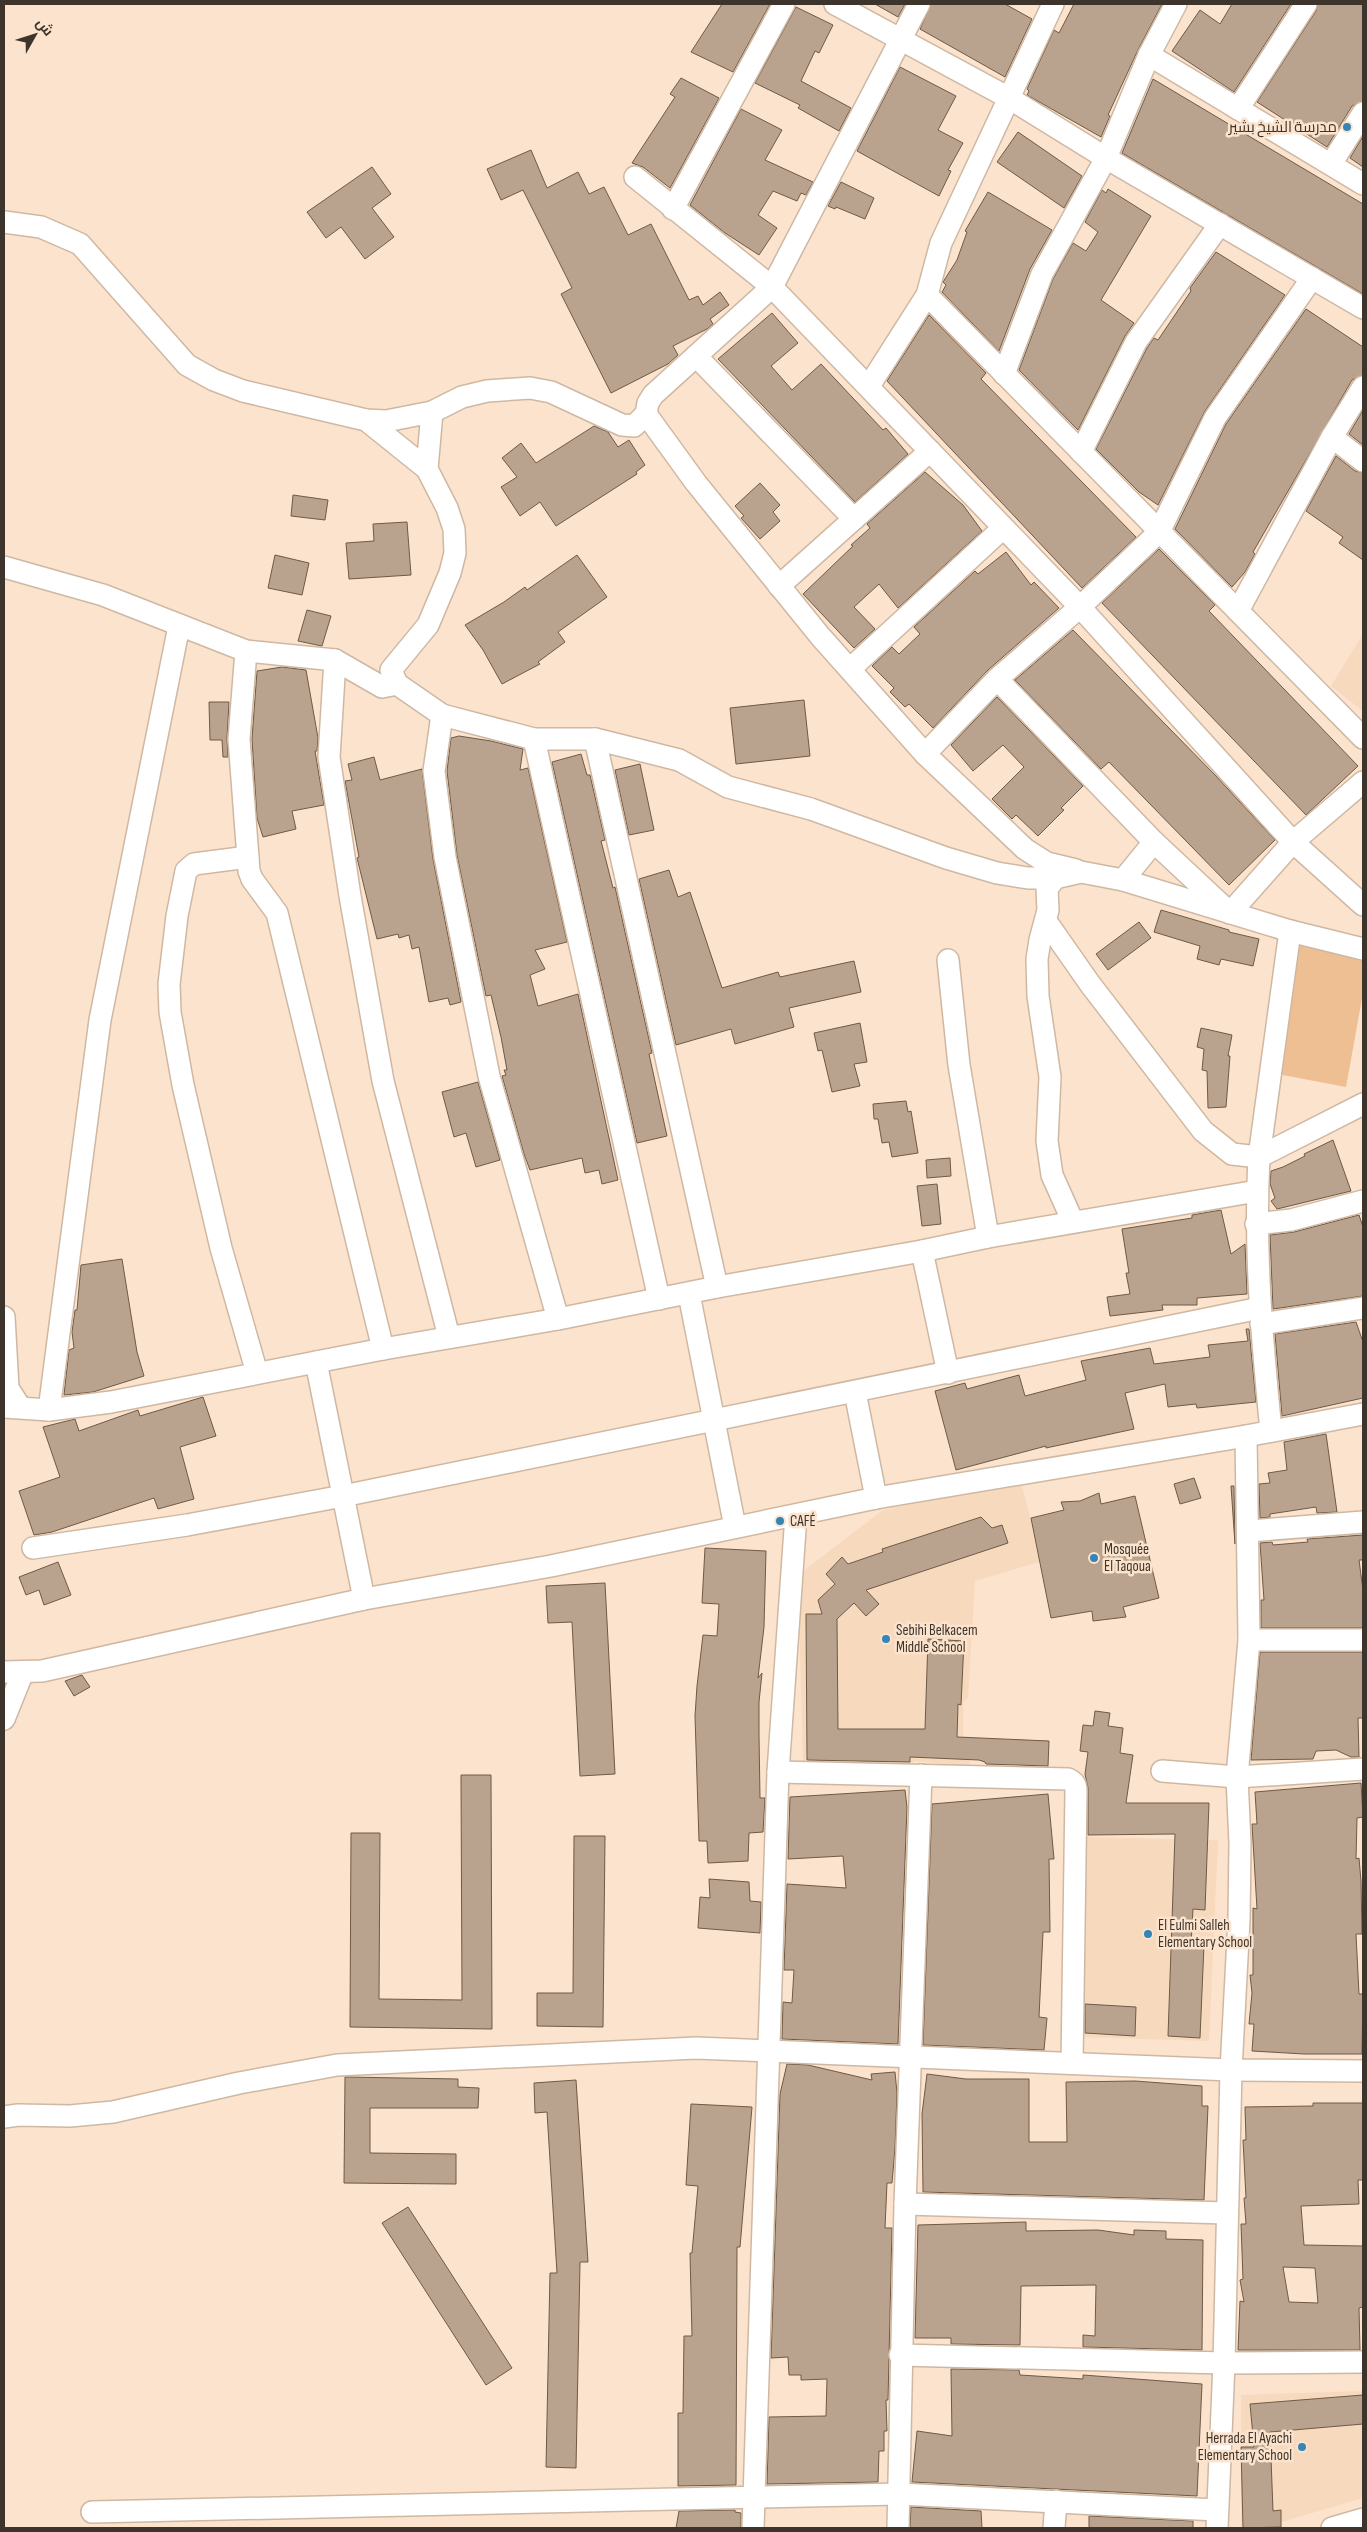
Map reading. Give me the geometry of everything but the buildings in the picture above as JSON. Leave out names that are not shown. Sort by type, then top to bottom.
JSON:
[{"type":"street","points":[[673,209],[784,4]]},
{"type":"street","points":[[835,4],[1009,98],[1106,158],[1363,308]]},
{"type":"street","points":[[4,222],[41,226],[80,244],[182,360],[214,380],[243,391],[366,420],[386,421],[432,412],[462,397],[487,390],[530,388],[551,392],[622,425],[634,426],[646,414],[648,403],[653,395],[772,287],[918,4]]},
{"type":"street","points":[[869,386],[927,295],[941,242],[1053,4]]},
{"type":"street","points":[[1004,374],[1042,274],[1106,158],[1149,55],[1176,4]]},
{"type":"street","points":[[1238,109],[1306,4]]},
{"type":"street","points":[[1149,55],[1363,184]]},
{"type":"street","points":[[1331,164],[1363,113]]},
{"type":"street","points":[[634,177],[772,287],[930,450],[1002,529],[1080,607],[1293,842],[1363,905]]},
{"type":"street","points":[[1081,452],[1136,342],[1220,224]]},
{"type":"street","points":[[925,754],[997,679],[1080,607],[1159,532],[1215,418],[1312,278]]},
{"type":"street","points":[[927,295],[1363,738]]},
{"type":"street","points":[[696,356],[854,519]]},
{"type":"street","points":[[1238,611],[1332,437],[1363,387]]},
{"type":"street","points":[[427,469],[432,412]]},
{"type":"street","points":[[646,414],[696,483],[779,586],[850,669],[925,754],[1025,849],[1046,863],[1124,880],[1290,931],[1363,949]]},
{"type":"street","points":[[366,420],[427,469],[447,508],[454,529],[454,553],[450,573],[428,625],[392,670],[397,684],[442,715],[534,739],[595,739],[679,760],[728,787],[811,809],[946,858],[997,873],[1028,878],[1055,878],[1081,872]]},
{"type":"street","points":[[1332,437],[1363,461]]},
{"type":"street","points":[[779,586],[930,450]]},
{"type":"street","points":[[850,669],[1002,529]]},
{"type":"street","points":[[4,567],[103,595],[246,652],[335,660],[382,687],[397,684]]},
{"type":"street","points":[[49,1410],[100,1020],[179,626]]},
{"type":"street","points":[[246,652],[239,739],[248,857],[252,879],[277,913],[383,1349]]},
{"type":"street","points":[[335,660],[329,757],[350,896],[383,1081],[449,1337]]},
{"type":"street","points":[[997,679],[1154,842],[1230,913]]},
{"type":"street","points":[[442,715],[434,771],[445,857],[489,1076],[558,1320]]},
{"type":"street","points":[[534,739],[659,1299]]},
{"type":"street","points":[[595,739],[718,1287]]},
{"type":"street","points":[[1230,913],[1293,842],[1363,782]]},
{"type":"street","points":[[1124,880],[1154,842]]},
{"type":"street","points":[[248,857],[194,864],[186,871],[177,916],[168,984],[170,1012],[183,1085],[221,1248],[257,1373]]},
{"type":"street","points":[[1055,878],[1048,889],[1050,900],[1037,959],[1038,996],[1050,1077],[1047,1141],[1052,1175],[1073,1222]]},
{"type":"street","points":[[1046,921],[1096,991],[1203,1131],[1232,1154],[1259,1157],[1363,1104]]},
{"type":"street","points":[[1271,1431],[1260,1316],[1256,1224],[1257,1191],[1259,1157],[1290,931]]},
{"type":"street","points":[[948,960],[959,1066],[988,1237]]},
{"type":"street","points":[[4,1317],[8,1388],[12,1407],[49,1410],[111,1402],[383,1349],[558,1320],[718,1287],[922,1251],[988,1237],[1257,1191]]},
{"type":"street","points":[[1256,1224],[1291,1220],[1363,1201]]},
{"type":"street","points":[[922,1251],[948,1373]]},
{"type":"street","points":[[689,1294],[715,1418],[735,1528]]},
{"type":"street","points":[[33,1548],[187,1525],[343,1496],[715,1418],[1260,1316],[1363,1308]]},
{"type":"street","points":[[316,1362],[364,1599]]},
{"type":"street","points":[[855,1392],[876,1498]]},
{"type":"street","points":[[4,1719],[13,1672],[42,1671],[364,1599],[551,1566],[876,1498],[1246,1436],[1363,1414]]},
{"type":"street","points":[[92,2512],[899,2494],[1056,2501],[1217,2519],[1224,2363],[1226,2213],[1231,2070],[1240,1920],[1240,1844],[1237,1777],[1250,1640],[1246,1436]]},
{"type":"street","points":[[753,2528],[778,1772],[796,1515]]},
{"type":"street","points":[[1249,1531],[1363,1522]]},
{"type":"street","points":[[1250,1640],[1363,1640]]},
{"type":"street","points":[[1162,1771],[1237,1777],[1363,1769]]},
{"type":"street","points":[[778,1772],[1068,1779],[1076,1785],[1072,2063]]},
{"type":"street","points":[[898,2528],[900,2355],[921,1775]]},
{"type":"street","points":[[4,2117],[18,2115],[70,2116],[113,2112],[239,2083],[337,2065],[652,2049],[696,2048],[1231,2070],[1363,2072]]},
{"type":"street","points":[[905,2204],[1226,2213]]},
{"type":"street","points":[[900,2355],[1224,2363],[1363,2362]]},
{"type":"street","points":[[1054,2528],[1056,2501]]},
{"type":"street","points":[[1332,2528],[1363,2519]]},
{"type":"shaded area","points":[[1363,634],[1363,711],[1331,686]]},
{"type":"shaded area","points":[[1296,943],[1363,959],[1363,993],[1346,1087],[1272,1073]]},
{"type":"shaded area","name":"Sebihi Belkacem Middle School","points":[[1021,1483],[1042,1561],[975,1581],[968,1698],[963,1701],[963,1736],[972,1737],[969,1766],[913,1761],[913,1766],[803,1763],[798,1575],[883,1510]]},
{"type":"shaded area","name":"El Eulmi Salleh Elementary School","points":[[1084,1837],[1218,1840],[1209,2041],[1078,2037]]},
{"type":"shaded area","name":"Herrada El Ayachi Elementary School","points":[[1363,2391],[1363,2498],[1261,2528],[1241,2528],[1241,2395]]},
{"type":"place","name":"مدرسة الشيخ بشير","points":[[1347,127]]},
{"type":"place","name":"CAFÉ","points":[[780,1521]]},
{"type":"place","name":"Mosquée El Taqoua","points":[[1094,1558]]},
{"type":"place","name":"Sebihi Belkacem Middle School","points":[[886,1639]]},
{"type":"place","name":"El Eulmi Salleh Elementary School","points":[[1148,1934]]},
{"type":"place","name":"Herrada El Ayachi Elementary School","points":[[1302,2447]]}]
